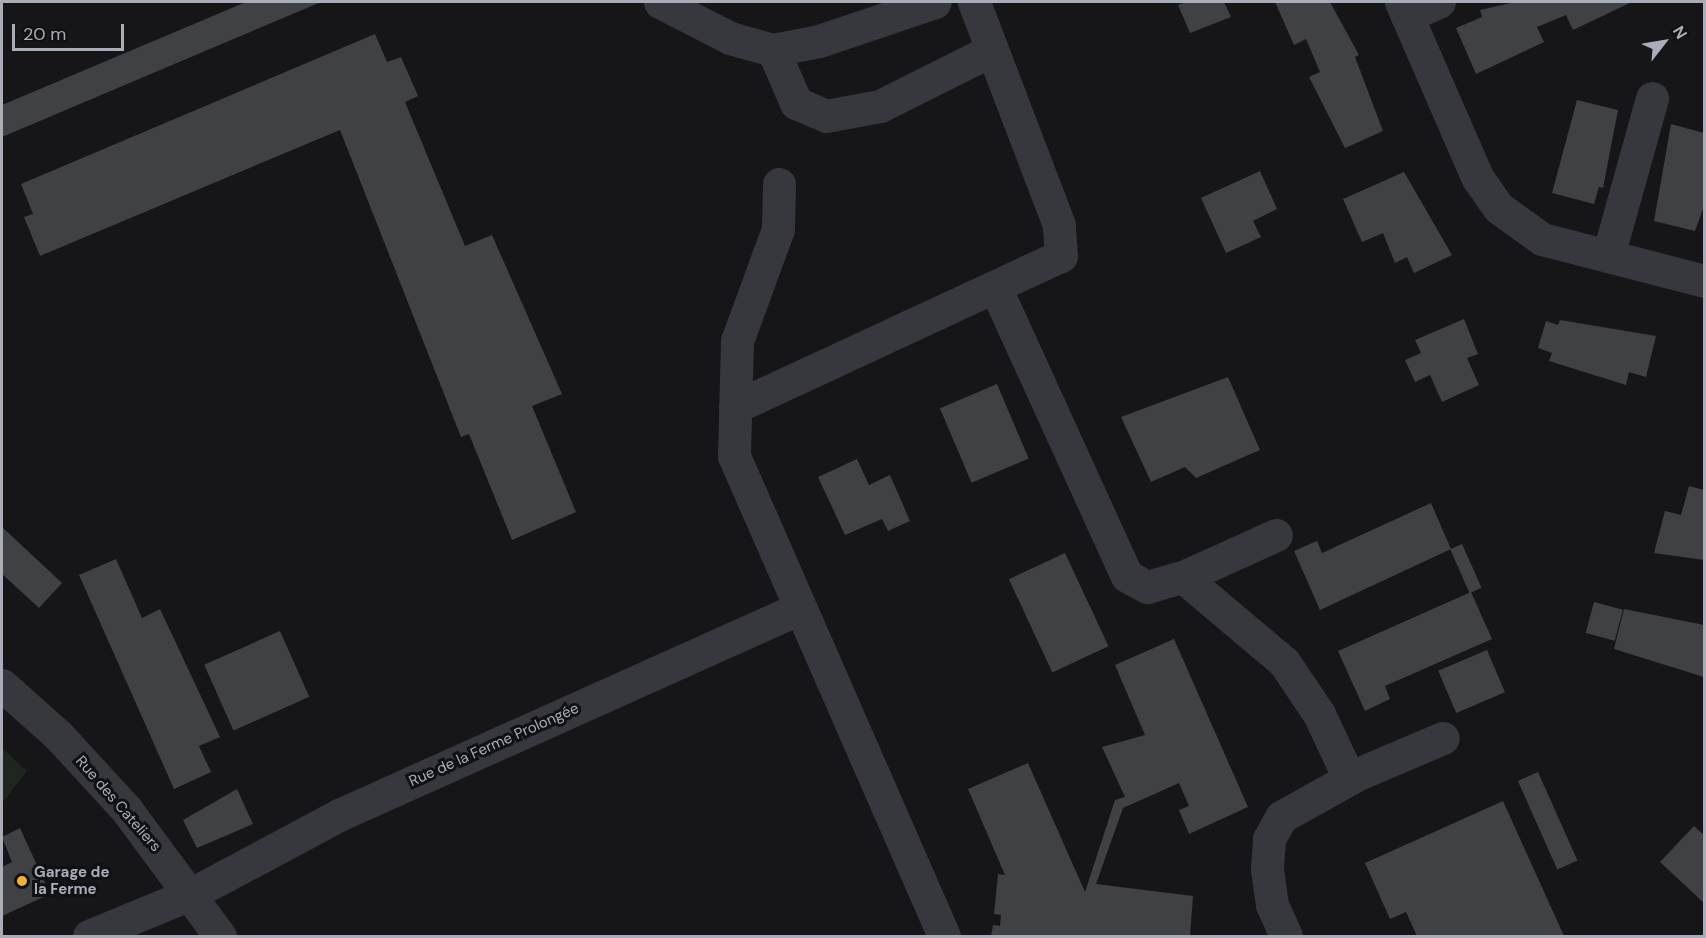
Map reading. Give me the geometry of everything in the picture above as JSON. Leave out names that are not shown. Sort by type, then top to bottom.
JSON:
[{"type":"street","points":[[660,2],[730,38],[773,50],[819,41],[935,2]]},
{"type":"street","points":[[735,407],[996,289],[1061,256],[1059,225],[974,2]]},
{"type":"street","points":[[1439,2],[1404,9],[1477,177],[1499,208],[1542,239],[1704,281]]},
{"type":"street","points":[[773,50],[796,103],[826,116],[880,106],[992,50]]},
{"type":"street","points":[[1608,256],[1652,98]]},
{"type":"street","points":[[779,184],[778,229],[737,341],[734,456],[835,692],[944,936]]},
{"type":"street","points":[[996,289],[1127,576],[1147,587],[1183,577],[1276,535]]},
{"type":"street","points":[[1183,577],[1284,662],[1319,714],[1349,778]]},
{"type":"street","name":"Rue de la Ferme Prolongée","points":[[89,936],[193,893],[339,815],[800,608]]},
{"type":"street","name":"Rue des Cateliers","points":[[2,685],[58,735],[119,801],[193,893],[220,936]]},
{"type":"street","points":[[1286,936],[1272,905],[1269,839],[1281,817],[1349,778],[1443,738]]},
{"type":"shaded area","points":[[2,748],[27,771],[2,803]]},
{"type":"building","points":[[246,2],[321,2],[2,137],[2,105]]},
{"type":"building","points":[[1186,2],[1224,2],[1231,17],[1190,33],[1178,5]]},
{"type":"building","points":[[1275,2],[1330,2],[1359,55],[1355,57],[1383,131],[1345,148],[1309,77],[1320,72],[1306,39],[1294,45]]},
{"type":"building","points":[[1515,2],[1632,2],[1573,30],[1566,15],[1537,27],[1544,42],[1476,74],[1456,28],[1482,17],[1480,10]]},
{"type":"building","points":[[375,34],[387,62],[401,57],[418,96],[405,102],[465,246],[492,235],[562,394],[532,406],[576,512],[512,540],[469,434],[461,437],[340,130],[40,256],[24,217],[33,214],[21,184]]},
{"type":"building","points":[[1577,100],[1618,110],[1603,188],[1599,187],[1594,204],[1552,193]]},
{"type":"building","points":[[1671,124],[1704,133],[1704,206],[1695,231],[1654,221]]},
{"type":"building","points":[[1260,171],[1277,209],[1253,221],[1261,237],[1226,253],[1201,198]]},
{"type":"building","points":[[1404,172],[1452,255],[1414,273],[1407,257],[1395,263],[1383,233],[1362,242],[1343,199]]},
{"type":"building","points":[[1464,319],[1478,354],[1467,358],[1479,385],[1442,402],[1430,375],[1415,382],[1405,360],[1421,353],[1415,340]]},
{"type":"building","points":[[1560,320],[1656,336],[1646,377],[1629,372],[1626,385],[1549,361],[1552,353],[1538,348],[1546,321],[1558,325]]},
{"type":"building","points":[[1228,377],[1260,450],[1196,478],[1185,467],[1151,482],[1121,417]]},
{"type":"building","points":[[997,384],[1029,459],[972,483],[940,408]]},
{"type":"building","points":[[857,459],[869,485],[890,475],[910,521],[888,531],[882,519],[845,535],[818,477]]},
{"type":"building","points":[[1689,486],[1704,490],[1704,560],[1654,553],[1665,511],[1681,515]]},
{"type":"building","points":[[1431,503],[1451,549],[1320,610],[1294,551],[1317,541],[1322,553]]},
{"type":"building","points":[[2,527],[62,583],[39,608],[2,574]]},
{"type":"building","points":[[1462,544],[1482,588],[1470,593],[1450,549]]},
{"type":"building","points":[[1065,553],[1109,646],[1052,673],[1009,579]]},
{"type":"building","points":[[116,559],[142,618],[160,609],[220,737],[199,746],[211,772],[174,789],[79,575]]},
{"type":"building","points":[[1471,592],[1492,639],[1385,686],[1390,699],[1365,711],[1338,651]]},
{"type":"building","points":[[1594,602],[1623,610],[1615,641],[1586,633]]},
{"type":"building","points":[[1624,609],[1704,625],[1704,677],[1614,649]]},
{"type":"building","points":[[280,631],[309,697],[233,731],[204,665]]},
{"type":"building","points":[[1174,639],[1248,807],[1189,834],[1179,810],[1189,806],[1179,783],[1123,808],[1096,884],[1193,896],[1190,936],[991,936],[993,925],[1000,926],[1001,915],[994,914],[998,874],[1005,875],[968,789],[1028,763],[1085,892],[1115,800],[1125,797],[1102,747],[1145,735],[1115,665]]},
{"type":"building","points":[[1487,650],[1505,692],[1456,713],[1438,671]]},
{"type":"building","points":[[1538,772],[1577,861],[1557,870],[1518,781]]},
{"type":"building","points":[[237,789],[253,824],[197,848],[183,820]]},
{"type":"building","points":[[1503,801],[1564,936],[1417,936],[1406,912],[1390,919],[1365,863]]},
{"type":"building","points":[[1694,826],[1704,835],[1704,903],[1660,862]]},
{"type":"building","name":"Garage de la Ferme","points":[[20,828],[50,894],[2,916],[2,867],[12,862],[2,837]]},
{"type":"place","name":"Garage de la Ferme","points":[[22,881]]}]
